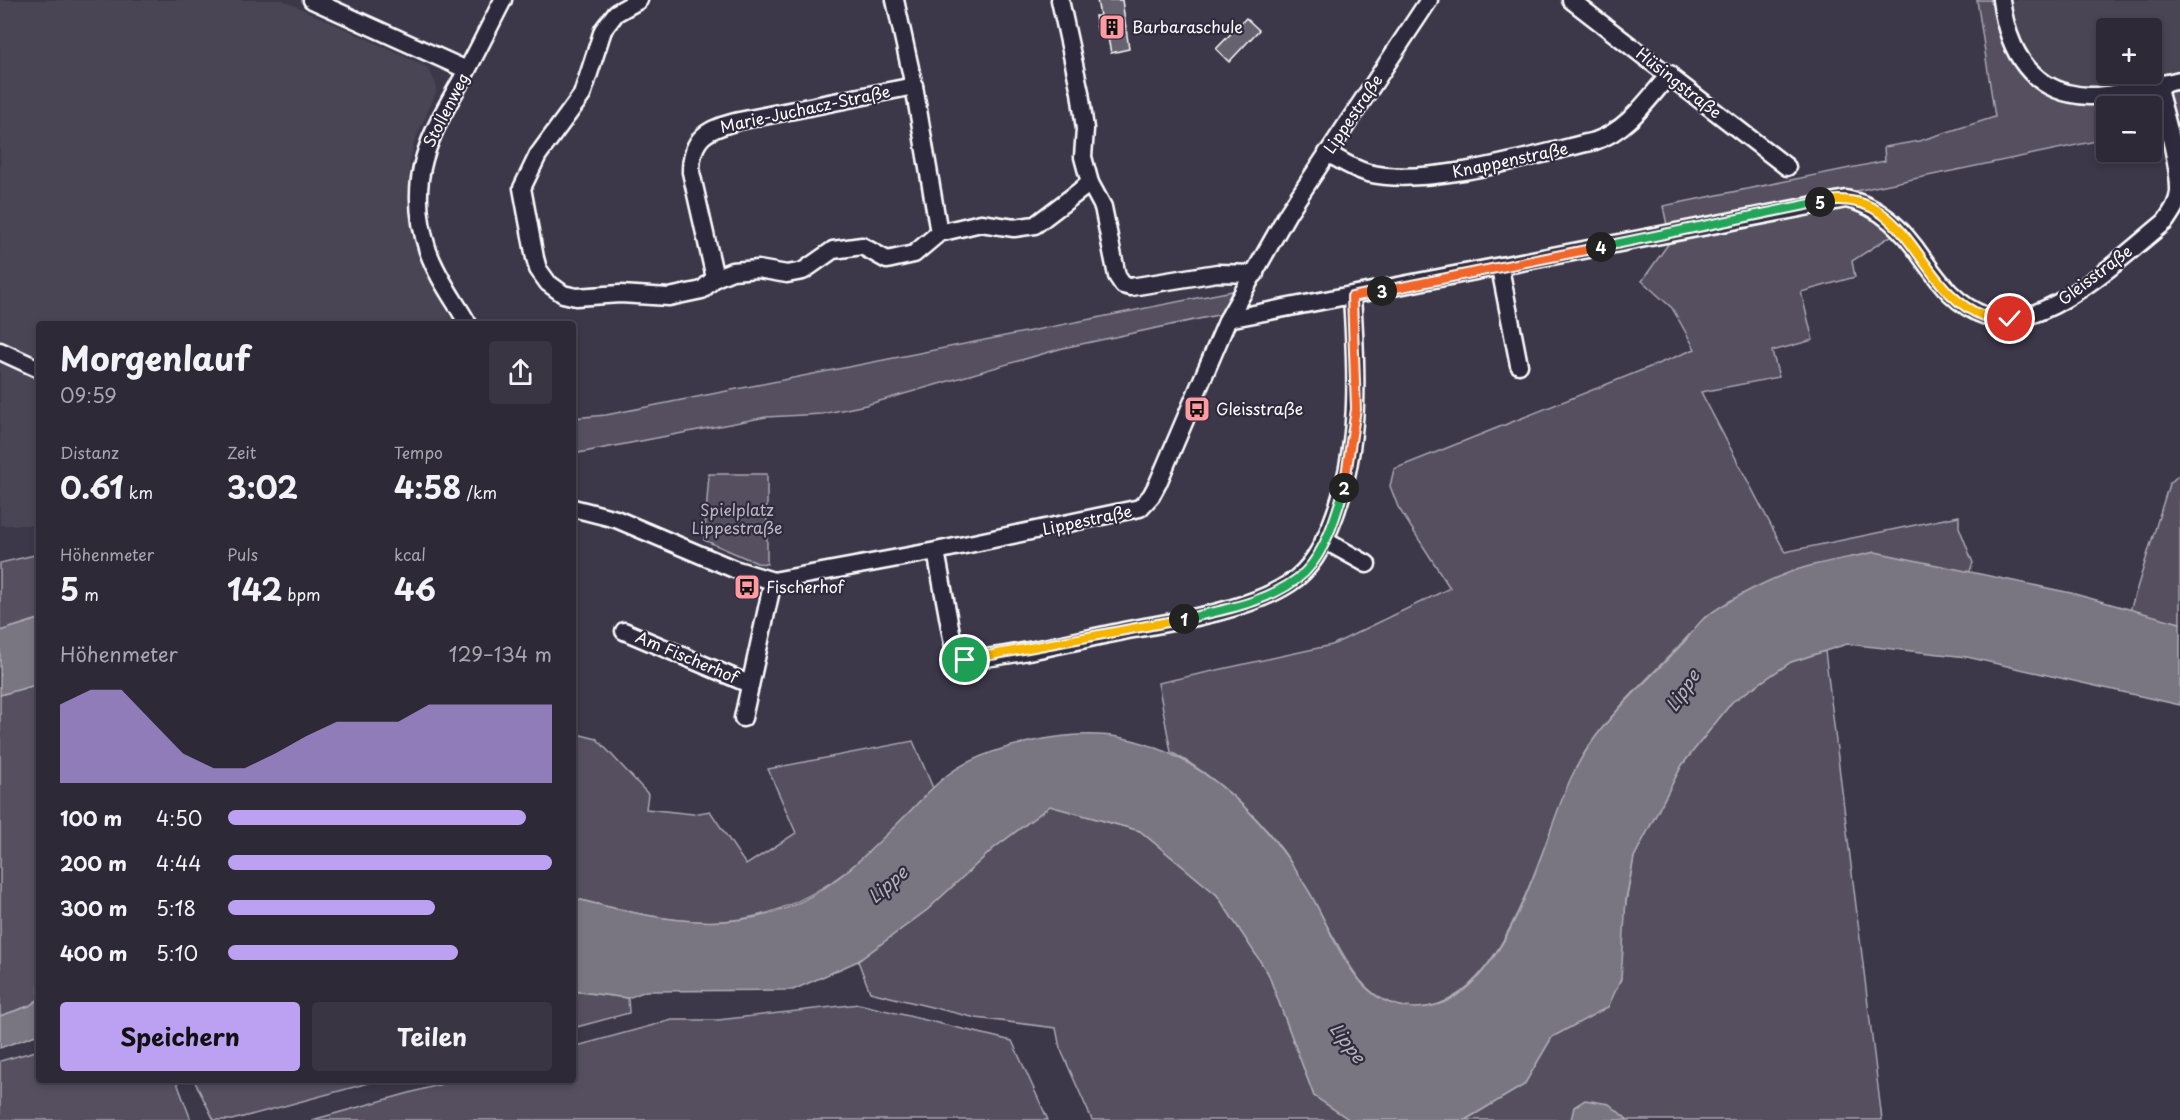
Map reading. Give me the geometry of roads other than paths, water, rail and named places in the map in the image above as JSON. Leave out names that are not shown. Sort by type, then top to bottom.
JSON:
[{"type":"street","points":[[312,0],[466,70]]},
{"type":"street","name":"Stollenweg","points":[[466,321],[429,253],[419,205],[422,160],[427,144],[503,0]]},
{"type":"street","points":[[639,0],[616,13],[603,30],[582,95],[538,155],[522,188],[538,269],[548,283],[563,294],[576,297],[620,294],[669,297],[702,290],[716,278],[732,271],[758,268],[787,274],[803,271],[833,250],[862,246],[887,260],[914,254],[939,232],[981,223],[1014,228],[1035,225],[1090,183]]},
{"type":"street","name":"Marie-Juchacz-Straße","points":[[895,0],[914,86],[939,232]]},
{"type":"street","points":[[1060,0],[1080,92],[1085,129],[1083,157],[1090,183],[1103,207],[1117,276],[1123,285],[1131,286],[1217,273],[1255,274]]},
{"type":"street","name":"Lippestraße","points":[[576,509],[616,519],[734,569],[773,581],[936,552],[1140,508],[1151,496],[1158,483],[1228,319],[1288,213],[1429,0]]},
{"type":"street","name":"Hüsingstraße","points":[[1571,0],[1670,74],[1787,167]]},
{"type":"street","points":[[2001,0],[2005,27],[2015,53],[2043,82],[2062,91],[2090,97],[2180,80]]},
{"type":"street","name":"Knappenstraße","points":[[1327,153],[1368,173],[1417,176],[1449,173],[1595,141],[1610,136],[1624,127],[1670,74]]},
{"type":"street","name":"Gleisstraße","points":[[1228,319],[1352,297],[1846,199],[1873,207],[1891,221],[1910,240],[1948,292],[1967,307],[1988,317],[2023,317],[2063,302],[2165,222],[2175,206],[2179,192],[2176,168],[2157,85]]},
{"type":"street","name":"Marie-Juchacz-Straße","points":[[716,278],[691,172],[691,160],[700,138],[712,128],[739,121],[914,86]]},
{"type":"street","points":[[1500,268],[1519,365]]},
{"type":"street","points":[[936,552],[954,650],[960,658],[965,660],[1163,623],[1265,596],[1305,572],[1324,540],[1339,506],[1352,446],[1356,409],[1356,364],[1352,297]]},
{"type":"street","points":[[0,351],[36,368]]},
{"type":"street","points":[[1324,540],[1368,564]]},
{"type":"street","name":"Am Fischerhof","points":[[743,718],[773,581]]},
{"type":"street","name":"Am Fischerhof","points":[[624,631],[749,684]]},
{"type":"water","name":"Lippe","points":[[1875,552],[2071,593],[2180,623],[2180,705],[1967,657],[1847,644],[1791,662],[1732,702],[1682,765],[1634,857],[1626,899],[1621,979],[1608,1007],[1552,1037],[1524,1085],[1465,1120],[1350,1120],[1314,1096],[1268,973],[1217,895],[1140,831],[1050,806],[994,848],[927,910],[858,961],[793,990],[646,991],[628,998],[576,991],[576,899],[649,915],[700,921],[751,918],[776,912],[815,894],[833,882],[882,839],[935,786],[960,767],[981,756],[1015,745],[1059,737],[1091,735],[1113,736],[1153,747],[1208,776],[1232,796],[1255,818],[1294,867],[1346,961],[1369,991],[1389,1003],[1412,1008],[1447,1001],[1470,985],[1490,962],[1508,934],[1523,903],[1570,780],[1593,740],[1607,722],[1685,641],[1701,621],[1715,610],[1754,588],[1783,575],[1817,564]]},
{"type":"water","points":[[36,620],[36,685],[0,695],[0,631]]},
{"type":"water","points":[[36,1001],[36,1035],[0,1048],[0,1016],[29,1006]]},
{"type":"water","points":[[1585,1100],[1609,1104],[1628,1120],[1571,1120],[1574,1107]]},
{"type":"place","name":"Barbaraschule","points":[[1112,27]]},
{"type":"place","name":"Gleisstraße","points":[[1197,409]]},
{"type":"place","name":"Fischerhof","points":[[747,587]]},
{"type":"park label","name":"Spielplatz Lippestraße","points":[[737,519]]}]
